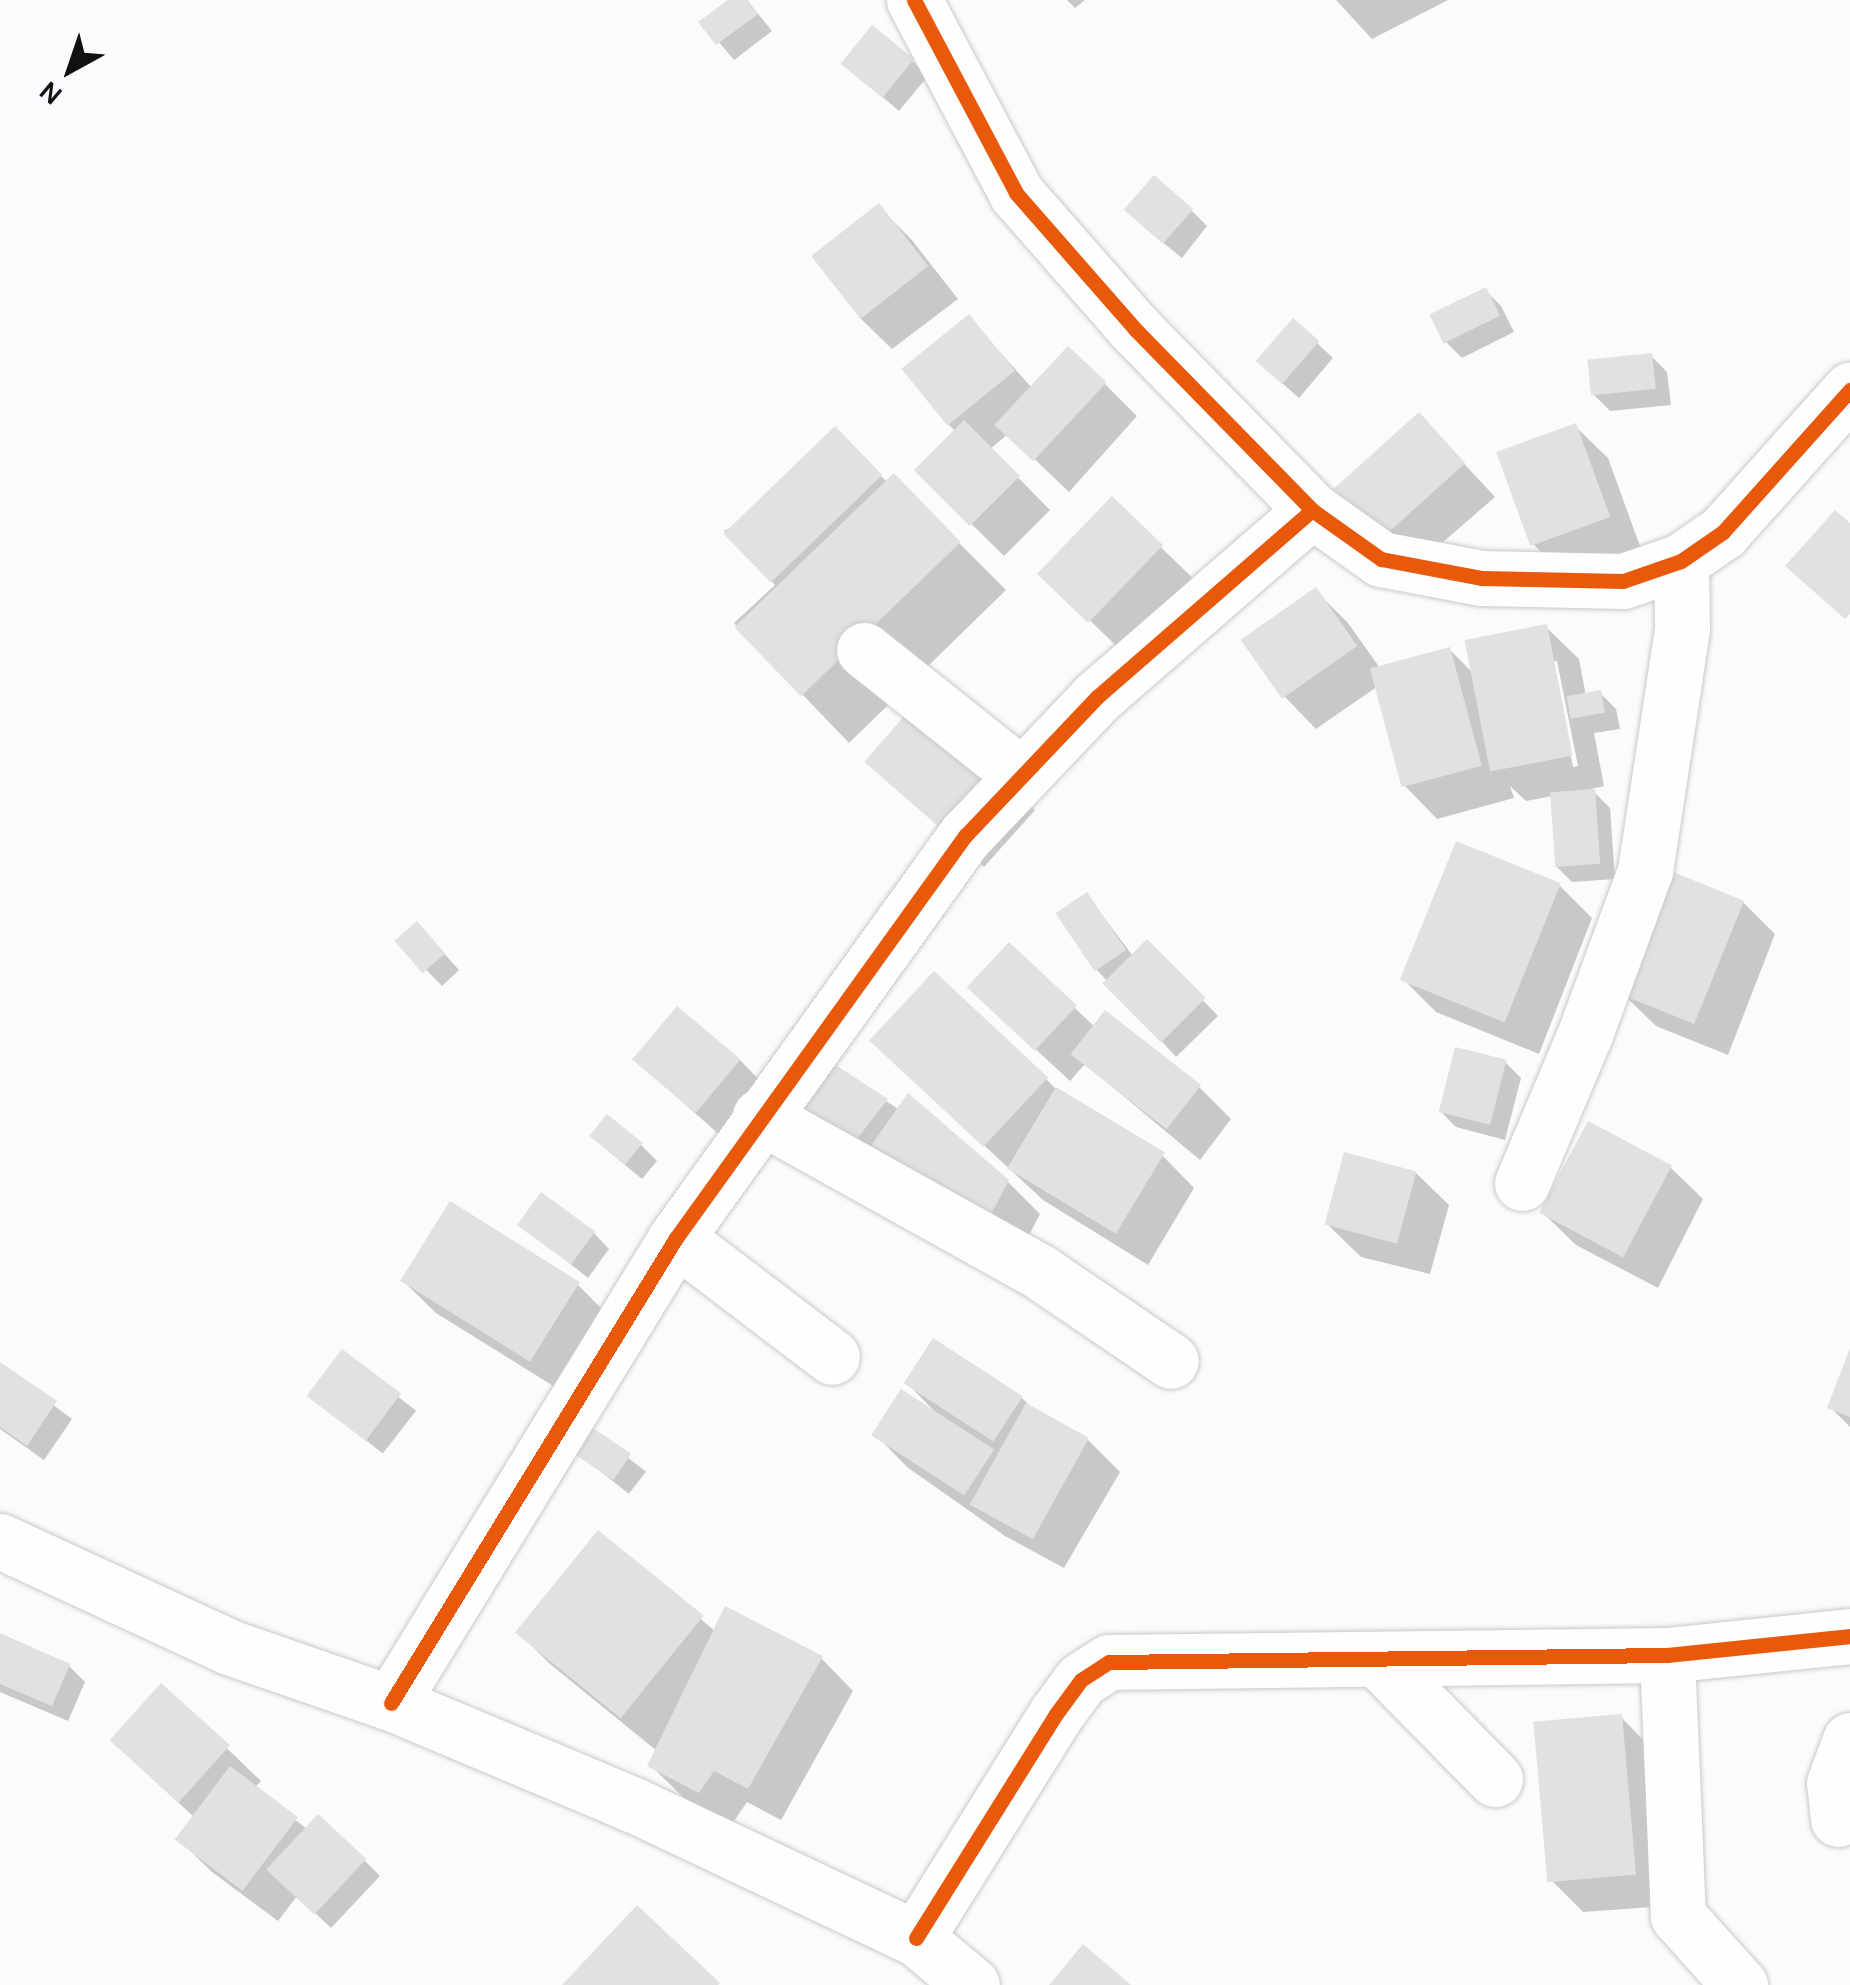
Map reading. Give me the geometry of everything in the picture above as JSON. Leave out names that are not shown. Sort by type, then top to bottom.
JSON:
[{"type":"street","points":[[914,0],[1016,193],[1136,330],[1312,510],[1381,559],[1482,578],[1623,582],[1681,561],[1723,532],[1850,390]]},
{"type":"street","points":[[391,1703],[676,1238],[760,1116],[966,835],[1020,774],[1196,606],[1312,510]]},
{"type":"street","points":[[1522,1183],[1585,1034],[1646,871],[1682,629],[1681,561]]},
{"type":"street","points":[[864,650],[1020,774]]},
{"type":"street","points":[[760,1116],[1040,1272],[1171,1361]]},
{"type":"street","points":[[676,1238],[832,1358]]},
{"type":"street","points":[[0,1540],[229,1647],[391,1703],[634,1805],[916,1938],[972,1985]]},
{"type":"street","points":[[916,1938],[1056,1714],[1081,1680],[1109,1662],[1667,1655],[1850,1636]]},
{"type":"street","points":[[1667,1655],[1678,1916],[1740,1985]]},
{"type":"street","points":[[1378,1660],[1496,1779]]},
{"type":"street","points":[[1838,1819],[1834,1783],[1850,1740]]},
{"type":"building","points":[[728,0],[748,0],[758,14],[716,45],[698,22]]},
{"type":"building","points":[[872,25],[914,59],[882,98],[841,64]]},
{"type":"building","points":[[1154,175],[1193,209],[1163,244],[1124,210]]},
{"type":"building","points":[[879,203],[928,266],[860,319],[811,256]]},
{"type":"building","points":[[1486,287],[1500,316],[1443,343],[1429,315]]},
{"type":"building","points":[[969,314],[1015,371],[947,425],[901,369]]},
{"type":"building","points":[[1293,318],[1319,341],[1282,384],[1256,361]]},
{"type":"building","points":[[1068,346],[1107,382],[1033,461],[994,425]]},
{"type":"building","points":[[1652,353],[1656,389],[1591,396],[1587,360]]},
{"type":"building","points":[[1419,412],[1465,463],[1380,540],[1334,489]]},
{"type":"building","points":[[964,420],[1020,476],[970,526],[914,470]]},
{"type":"building","points":[[1576,423],[1610,517],[1530,546],[1496,452]]},
{"type":"building","points":[[835,426],[882,475],[771,583],[724,534]]},
{"type":"building","points":[[894,473],[961,542],[801,696],[734,627]]},
{"type":"building","points":[[1112,496],[1163,545],[1088,623],[1037,574]]},
{"type":"building","points":[[1835,510],[1850,523],[1850,614],[1845,619],[1785,566]]},
{"type":"building","points":[[1316,587],[1357,646],[1282,699],[1241,640]]},
{"type":"building","points":[[1547,624],[1573,756],[1490,772],[1465,640]]},
{"type":"building","points":[[1450,647],[1482,766],[1402,787],[1370,668]]},
{"type":"building","points":[[1601,690],[1605,713],[1571,719],[1567,696]]},
{"type":"building","points":[[918,700],[1006,776],[952,838],[864,762]]},
{"type":"building","points":[[1595,789],[1600,864],[1555,867],[1550,792]]},
{"type":"building","points":[[1456,841],[1561,883],[1505,1022],[1400,980]]},
{"type":"building","points":[[1668,870],[1744,901],[1694,1024],[1618,993]]},
{"type":"building","points":[[1087,892],[1126,950],[1095,971],[1055,913]]},
{"type":"building","points":[[417,921],[445,953],[423,973],[394,941]]},
{"type":"building","points":[[1147,939],[1206,998],[1161,1042],[1102,984]]},
{"type":"building","points":[[1009,942],[1077,1005],[1035,1051],[967,987]]},
{"type":"building","points":[[934,971],[1048,1077],[983,1147],[869,1040]]},
{"type":"building","points":[[677,1006],[741,1059],[696,1113],[632,1060]]},
{"type":"building","points":[[1105,1010],[1201,1085],[1167,1129],[1071,1054]]},
{"type":"building","points":[[1455,1047],[1506,1060],[1490,1125],[1439,1112]]},
{"type":"building","points":[[834,1064],[888,1099],[853,1144],[789,1113]]},
{"type":"building","points":[[1056,1087],[1165,1152],[1116,1234],[1007,1168]]},
{"type":"building","points":[[908,1093],[1009,1180],[986,1224],[861,1160]]},
{"type":"building","points":[[607,1114],[643,1143],[625,1165],[589,1136]]},
{"type":"building","points":[[1588,1121],[1672,1166],[1623,1257],[1539,1213]]},
{"type":"building","points":[[1344,1152],[1416,1171],[1397,1244],[1325,1224]]},
{"type":"building","points":[[541,1192],[595,1231],[571,1265],[517,1225]]},
{"type":"building","points":[[450,1201],[580,1282],[530,1362],[400,1281]]},
{"type":"building","points":[[933,1338],[1023,1396],[993,1442],[904,1383]]},
{"type":"building","points":[[1850,1348],[1850,1417],[1827,1408]]},
{"type":"building","points":[[342,1349],[401,1394],[366,1441],[306,1396]]},
{"type":"building","points":[[0,1362],[57,1401],[27,1446],[0,1427]]},
{"type":"building","points":[[901,1389],[994,1449],[964,1496],[871,1435]]},
{"type":"building","points":[[1026,1403],[1089,1438],[1033,1539],[970,1504]]},
{"type":"building","points":[[593,1428],[631,1454],[613,1480],[575,1455]]},
{"type":"building","points":[[598,1530],[704,1616],[621,1718],[515,1633]]},
{"type":"building","points":[[725,1606],[823,1656],[748,1789],[714,1771],[699,1793],[647,1766]]},
{"type":"building","points":[[0,1633],[70,1664],[52,1706],[0,1684]]},
{"type":"building","points":[[161,1683],[230,1745],[179,1802],[109,1740]]},
{"type":"building","points":[[1622,1714],[1636,1874],[1547,1882],[1533,1722]]},
{"type":"building","points":[[230,1766],[298,1817],[243,1891],[175,1839]]},
{"type":"building","points":[[318,1814],[366,1859],[314,1915],[266,1870]]},
{"type":"building","points":[[637,1905],[720,1983],[562,1985]]},
{"type":"building","points":[[1083,1944],[1131,1985],[1049,1985]]},
{"type":"cycle path","points":[[914,0],[1016,193],[1136,330],[1312,510],[1381,559],[1482,578],[1623,581],[1681,561],[1723,532],[1850,390]]},
{"type":"cycle path","points":[[391,1703],[676,1238],[966,835],[1097,697],[1312,510]]},
{"type":"cycle path","points":[[916,1938],[1056,1714],[1081,1680],[1109,1662],[1667,1655],[1850,1636]]}]
